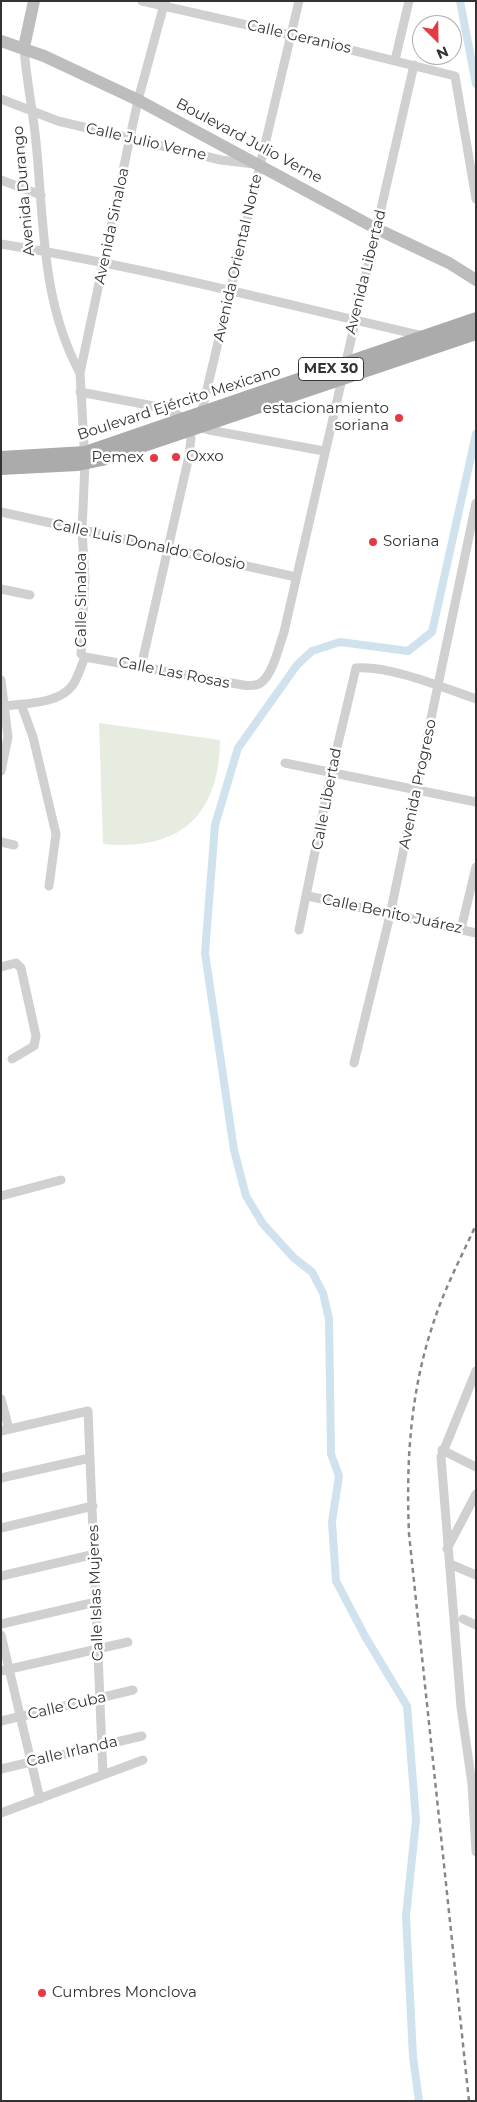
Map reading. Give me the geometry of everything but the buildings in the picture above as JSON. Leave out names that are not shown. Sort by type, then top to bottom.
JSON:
[{"type":"main road","name":"Boulevard Ejército Mexicano","points":[[342,372],[427,336],[476,319]]},
{"type":"main road","name":"Boulevard Ejército Mexicano","points":[[1,468],[85,458],[342,372],[476,333]]},
{"type":"main road","name":"Boulevard Ejército Mexicano","points":[[1,458],[85,458]]},
{"type":"street","name":"Avenida Durango","points":[[34,1],[24,47],[33,112],[45,251],[64,343],[80,373]]},
{"type":"street","name":"Calle Geranios","points":[[142,1],[164,4],[412,64]]},
{"type":"street","name":"Avenida Oriental Norte","points":[[141,667],[169,549],[189,456],[194,422],[230,291],[299,1]]},
{"type":"street","points":[[395,60],[409,1]]},
{"type":"street","name":"Avenida Sinaloa","points":[[85,458],[80,373],[138,100],[164,4]]},
{"type":"street","name":"Boulevard Julio Verne","points":[[1,41],[24,47],[138,100],[261,164],[377,229],[449,263],[476,280]]},
{"type":"street","name":"Calle Geranios","points":[[414,65],[455,76],[476,198]]},
{"type":"street","name":"Avenida Libertad","points":[[263,681],[284,632],[342,372],[414,65]]},
{"type":"street","name":"Calle Julio Verne","points":[[1,99],[58,121],[221,160],[261,164]]},
{"type":"street","points":[[1,180],[40,195]]},
{"type":"street","points":[[1,244],[45,251],[427,336]]},
{"type":"street","points":[[80,392],[164,408],[209,430],[324,451]]},
{"type":"street","name":"Calle Sinaloa","points":[[84,657],[80,654],[80,645],[84,585],[82,531],[85,458]]},
{"type":"street","name":"Avenida Progreso","points":[[354,1063],[390,915],[476,503]]},
{"type":"street","name":"Calle Luis Donaldo Colosio","points":[[1,512],[296,576]]},
{"type":"street","points":[[1,589],[30,595]]},
{"type":"street","points":[[5,706],[44,701],[63,693],[72,686],[84,657]]},
{"type":"street","name":"Calle Las Rosas","points":[[84,657],[233,684],[251,686],[263,681]]},
{"type":"street","name":"Calle Libertad","points":[[299,930],[308,896],[331,773],[356,668],[369,668],[396,673],[439,687]]},
{"type":"street","points":[[1,771],[5,736],[5,706],[2,683]]},
{"type":"street","points":[[439,687],[476,698]]},
{"type":"street","points":[[21,704],[34,737],[56,834],[49,886]]},
{"type":"street","points":[[284,763],[476,802]]},
{"type":"street","points":[[1,842],[14,845]]},
{"type":"street","points":[[461,929],[476,867]]},
{"type":"street","name":"Calle Benito Juárez","points":[[308,896],[476,933]]},
{"type":"street","points":[[1,967],[16,963],[21,968],[36,1036],[34,1046],[12,1059]]},
{"type":"street","points":[[1,1196],[61,1180]]},
{"type":"street","points":[[476,1371],[447,1443],[442,1450],[447,1549],[450,1564],[460,1697],[472,1784],[476,1852]]},
{"type":"street","points":[[1,1399],[5,1430]]},
{"type":"street","name":"Calle Islas Mujeres","points":[[5,1430],[88,1411],[103,1775]]},
{"type":"street","points":[[442,1450],[476,1467]]},
{"type":"street","points":[[1,1478],[90,1458]]},
{"type":"street","points":[[447,1549],[476,1494]]},
{"type":"street","points":[[1,1528],[93,1506]]},
{"type":"street","points":[[1,1576],[94,1554]]},
{"type":"street","points":[[450,1564],[476,1575]]},
{"type":"street","points":[[1,1624],[96,1602]]},
{"type":"street","points":[[463,1619],[476,1625]]},
{"type":"street","points":[[1,1635],[5,1670],[21,1717],[40,1798]]},
{"type":"street","points":[[5,1670],[128,1642]]},
{"type":"street","name":"Calle Cuba","points":[[1,1721],[133,1690]]},
{"type":"street","name":"Calle Irlanda","points":[[1,1769],[142,1736]]},
{"type":"street","points":[[1,1813],[143,1760]]},
{"type":"shaded area","points":[[99,723],[220,740],[218,767],[212,789],[203,808],[190,823],[174,834],[154,841],[130,845],[103,844]]},
{"type":"waterway","points":[[460,1],[476,84]]},
{"type":"waterway","points":[[419,2101],[413,2057],[406,1916],[416,1820],[407,1706],[366,1638],[336,1581],[332,1522],[339,1476],[331,1454],[329,1319],[323,1293],[312,1272],[294,1258],[263,1224],[246,1196],[234,1150],[205,953],[215,825],[238,748],[297,665],[312,651],[340,642],[408,651],[432,632],[476,434]]},
{"type":"railway","points":[[469,2101],[409,1534],[408,1481],[414,1404],[425,1353],[441,1301],[476,1225]]},
{"type":"place","name":"estacionamiento soriana","points":[[399,418]]},
{"type":"place","name":"Oxxo","points":[[176,457]]},
{"type":"place","name":"Pemex","points":[[154,458]]},
{"type":"place","name":"Soriana","points":[[373,542]]},
{"type":"place","name":"Cumbres Monclova","points":[[42,1993]]}]
